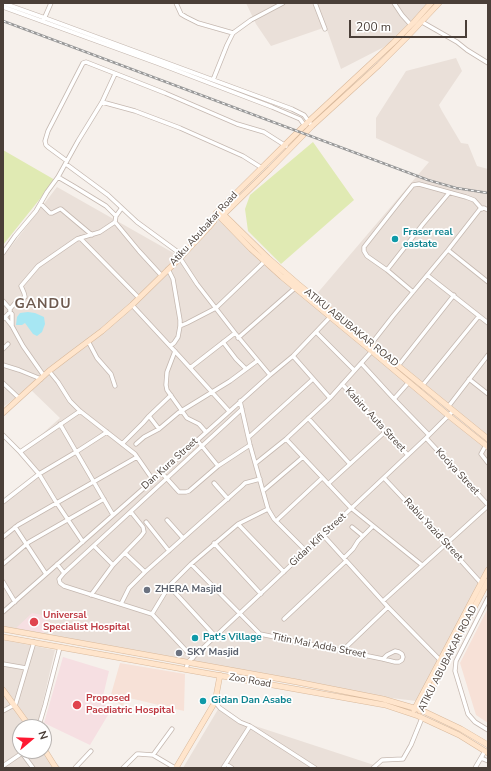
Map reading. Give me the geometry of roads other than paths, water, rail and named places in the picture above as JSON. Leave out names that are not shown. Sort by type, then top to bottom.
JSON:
[{"type":"street","points":[[3,3],[272,107],[300,119],[309,127]]},
{"type":"street","points":[[44,20],[51,3]]},
{"type":"street","points":[[176,3],[181,14],[186,17],[198,23],[233,33]]},
{"type":"street","points":[[213,80],[233,33],[251,20],[283,3]]},
{"type":"street","points":[[315,3],[325,29]]},
{"type":"street","points":[[394,3],[411,26]]},
{"type":"street","name":"Atiku Abubakar Road","points":[[3,413],[49,371],[114,322],[132,305],[181,256],[262,168],[285,145],[309,127],[309,121],[411,26],[431,3]]},
{"type":"street","points":[[332,315],[295,288],[264,262],[220,214],[290,149],[309,127],[379,64],[422,22],[439,3]]},
{"type":"street","points":[[3,7],[90,35],[292,109],[304,115],[309,121]]},
{"type":"street","points":[[422,22],[488,62]]},
{"type":"street","points":[[270,375],[238,338],[198,284],[181,256],[137,222],[108,195],[48,148],[45,141],[48,131],[83,63],[87,62],[237,124],[264,132],[290,149]]},
{"type":"street","points":[[3,253],[36,211],[58,177],[102,102],[115,74]]},
{"type":"street","points":[[102,102],[135,111],[180,128],[243,156],[262,168]]},
{"type":"street","points":[[58,177],[106,206],[116,216]]},
{"type":"street","points":[[413,292],[387,270],[367,256],[364,252],[364,247],[396,205],[415,184],[466,197],[474,200],[482,209],[488,210]]},
{"type":"street","points":[[387,270],[449,193]]},
{"type":"street","points":[[41,204],[50,213],[60,208],[92,235]]},
{"type":"street","points":[[122,209],[116,216],[116,222],[139,251],[161,275]]},
{"type":"street","points":[[256,463],[286,439],[330,398],[361,363],[413,292],[480,209],[482,209]]},
{"type":"street","name":"ATIKU ABUBAKAR ROAD","points":[[220,214],[332,315],[371,348],[398,366],[488,439]]},
{"type":"street","points":[[42,378],[12,326],[4,318],[15,304],[25,297],[21,286],[38,266],[63,250],[70,243],[80,238],[100,232],[116,222]]},
{"type":"street","points":[[80,238],[139,298]]},
{"type":"street","points":[[448,250],[488,282]]},
{"type":"street","points":[[180,326],[187,324],[216,308],[264,262]]},
{"type":"street","points":[[168,269],[173,279],[180,320],[178,337],[170,346]]},
{"type":"street","points":[[427,275],[488,323]]},
{"type":"street","points":[[238,338],[295,288]]},
{"type":"street","points":[[398,366],[454,295]]},
{"type":"street","points":[[3,301],[12,314],[12,326]]},
{"type":"street","points":[[132,305],[229,411]]},
{"type":"street","name":"Dan Kura Street","points":[[3,612],[240,401],[293,356],[332,315]]},
{"type":"street","points":[[422,386],[479,316]]},
{"type":"street","points":[[316,332],[354,370]]},
{"type":"street","points":[[190,368],[235,333]]},
{"type":"street","points":[[88,341],[97,358],[111,374],[115,386]]},
{"type":"street","points":[[223,342],[246,369]]},
{"type":"street","points":[[3,349],[8,344]]},
{"type":"street","points":[[371,348],[449,416],[487,446],[481,454],[488,463]]},
{"type":"street","points":[[175,351],[167,372],[167,387],[188,419],[199,424],[206,432]]},
{"type":"street","points":[[448,407],[488,355]]},
{"type":"street","points":[[293,356],[330,398]]},
{"type":"street","points":[[136,444],[144,437],[159,429],[173,417],[257,361]]},
{"type":"street","name":"Kociya Street","points":[[361,363],[488,506]]},
{"type":"street","points":[[3,365],[42,378]]},
{"type":"street","points":[[49,371],[68,398],[80,410],[137,456],[153,480]]},
{"type":"street","points":[[249,437],[313,379]]},
{"type":"street","points":[[469,380],[488,394]]},
{"type":"street","points":[[394,399],[409,382]]},
{"type":"street","points":[[3,383],[19,398]]},
{"type":"street","name":"Kabiru Auta Street","points":[[342,384],[408,455]]},
{"type":"street","points":[[122,444],[171,395]]},
{"type":"street","points":[[240,401],[250,445],[268,509],[276,521],[306,551]]},
{"type":"street","points":[[193,658],[152,614],[64,586],[60,583],[59,579],[242,409]]},
{"type":"street","points":[[20,452],[80,410]]},
{"type":"street","name":"Gidan Kifi Street","points":[[188,662],[428,437],[453,411]]},
{"type":"street","points":[[149,416],[159,429]]},
{"type":"street","points":[[308,418],[350,464]]},
{"type":"street","points":[[60,424],[113,515]]},
{"type":"street","points":[[3,502],[39,474],[107,432]]},
{"type":"street","points":[[328,484],[385,432]]},
{"type":"street","points":[[3,435],[39,474],[83,542]]},
{"type":"street","points":[[286,439],[351,508],[422,565]]},
{"type":"street","points":[[197,440],[218,466]]},
{"type":"street","points":[[161,472],[178,492],[186,492],[218,466],[250,445]]},
{"type":"street","points":[[3,537],[15,527],[56,502],[137,456]]},
{"type":"street","points":[[263,491],[303,457]]},
{"type":"street","points":[[120,604],[129,588],[144,572],[246,483],[260,478]]},
{"type":"street","points":[[276,521],[322,478]]},
{"type":"street","name":"Rabiu Yazid Street","points":[[384,478],[481,583]]},
{"type":"street","points":[[214,483],[228,499]]},
{"type":"street","points":[[3,564],[26,545],[104,499]]},
{"type":"street","points":[[383,601],[488,506]]},
{"type":"street","points":[[152,614],[169,586],[191,564],[238,524],[268,509]]},
{"type":"street","points":[[92,595],[113,565],[144,532],[143,527],[130,512]]},
{"type":"street","points":[[167,520],[183,538]]},
{"type":"street","points":[[146,522],[169,551]]},
{"type":"street","points":[[238,524],[284,572]]},
{"type":"street","points":[[284,618],[345,559],[356,543],[373,526]]},
{"type":"street","points":[[15,527],[46,574]]},
{"type":"street","points":[[352,527],[363,536]]},
{"type":"street","points":[[323,535],[388,607],[440,660]]},
{"type":"street","points":[[214,544],[260,594]]},
{"type":"street","points":[[94,546],[113,565]]},
{"type":"street","points":[[125,552],[144,572]]},
{"type":"street","points":[[57,564],[64,573]]},
{"type":"street","name":"Titin Mai Adda Street","points":[[191,564],[260,634],[395,662],[399,662],[403,657],[402,654],[395,651],[383,659]]},
{"type":"street","points":[[412,714],[488,570]]},
{"type":"street","name":"ATIKU ABUBAKAR ROAD","points":[[420,717],[421,710],[488,581]]},
{"type":"street","points":[[3,582],[15,602]]},
{"type":"street","points":[[169,586],[215,636]]},
{"type":"street","points":[[488,598],[456,661],[455,671],[468,714],[475,722],[488,730]]},
{"type":"street","points":[[342,651],[388,607]]},
{"type":"street","name":"Zoo Road","points":[[3,629],[383,699],[421,710],[461,729],[488,745]]},
{"type":"street","points":[[462,631],[469,635]]},
{"type":"street","name":"Zoo Road","points":[[3,636],[385,705],[420,717],[459,735],[487,752]]},
{"type":"street","points":[[3,711],[14,705],[34,642]]},
{"type":"street","points":[[41,719],[60,647]]},
{"type":"street","points":[[186,669],[188,662]]},
{"type":"street","points":[[3,664],[26,668]]},
{"type":"street","points":[[123,768],[137,754],[153,755],[176,768],[215,702],[220,675]]},
{"type":"street","points":[[3,690],[24,719]]},
{"type":"street","points":[[215,702],[220,708],[240,722],[250,726],[314,768]]},
{"type":"street","points":[[373,768],[382,760],[403,759],[411,745],[420,717]]},
{"type":"street","points":[[232,768],[225,766],[250,726]]},
{"type":"street","points":[[153,755],[172,729]]},
{"type":"street","points":[[75,768],[91,751]]},
{"type":"street","points":[[475,768],[487,752]]},
{"type":"street","points":[[482,758],[488,761]]},
{"type":"street","points":[[3,766],[14,759]]},
{"type":"street","points":[[28,759],[32,768]]},
{"type":"street","points":[[50,759],[56,768]]},
{"type":"water","points":[[28,312],[44,317],[45,324],[42,332],[37,336],[33,334],[25,323],[22,325],[16,325],[17,317],[20,313]]},
{"type":"railway","points":[[3,21],[428,180],[456,188],[488,193]]},
{"type":"place","name":"Fraser real eastate","points":[[395,239]]},
{"type":"place","name":"ZHERA Masjid","points":[[147,590]]},
{"type":"place","name":"Universal Specialist Hospital","points":[[34,622]]},
{"type":"place","name":"Pat's Village","points":[[195,638]]},
{"type":"place","name":"SKY Masjid","points":[[179,653]]},
{"type":"place","name":"Gidan Dan Asabe","points":[[203,701]]},
{"type":"place","name":"Proposed Paediatric Hospital","points":[[77,705]]},
{"type":"district","name":"GANDU","points":[[43,305]]}]
